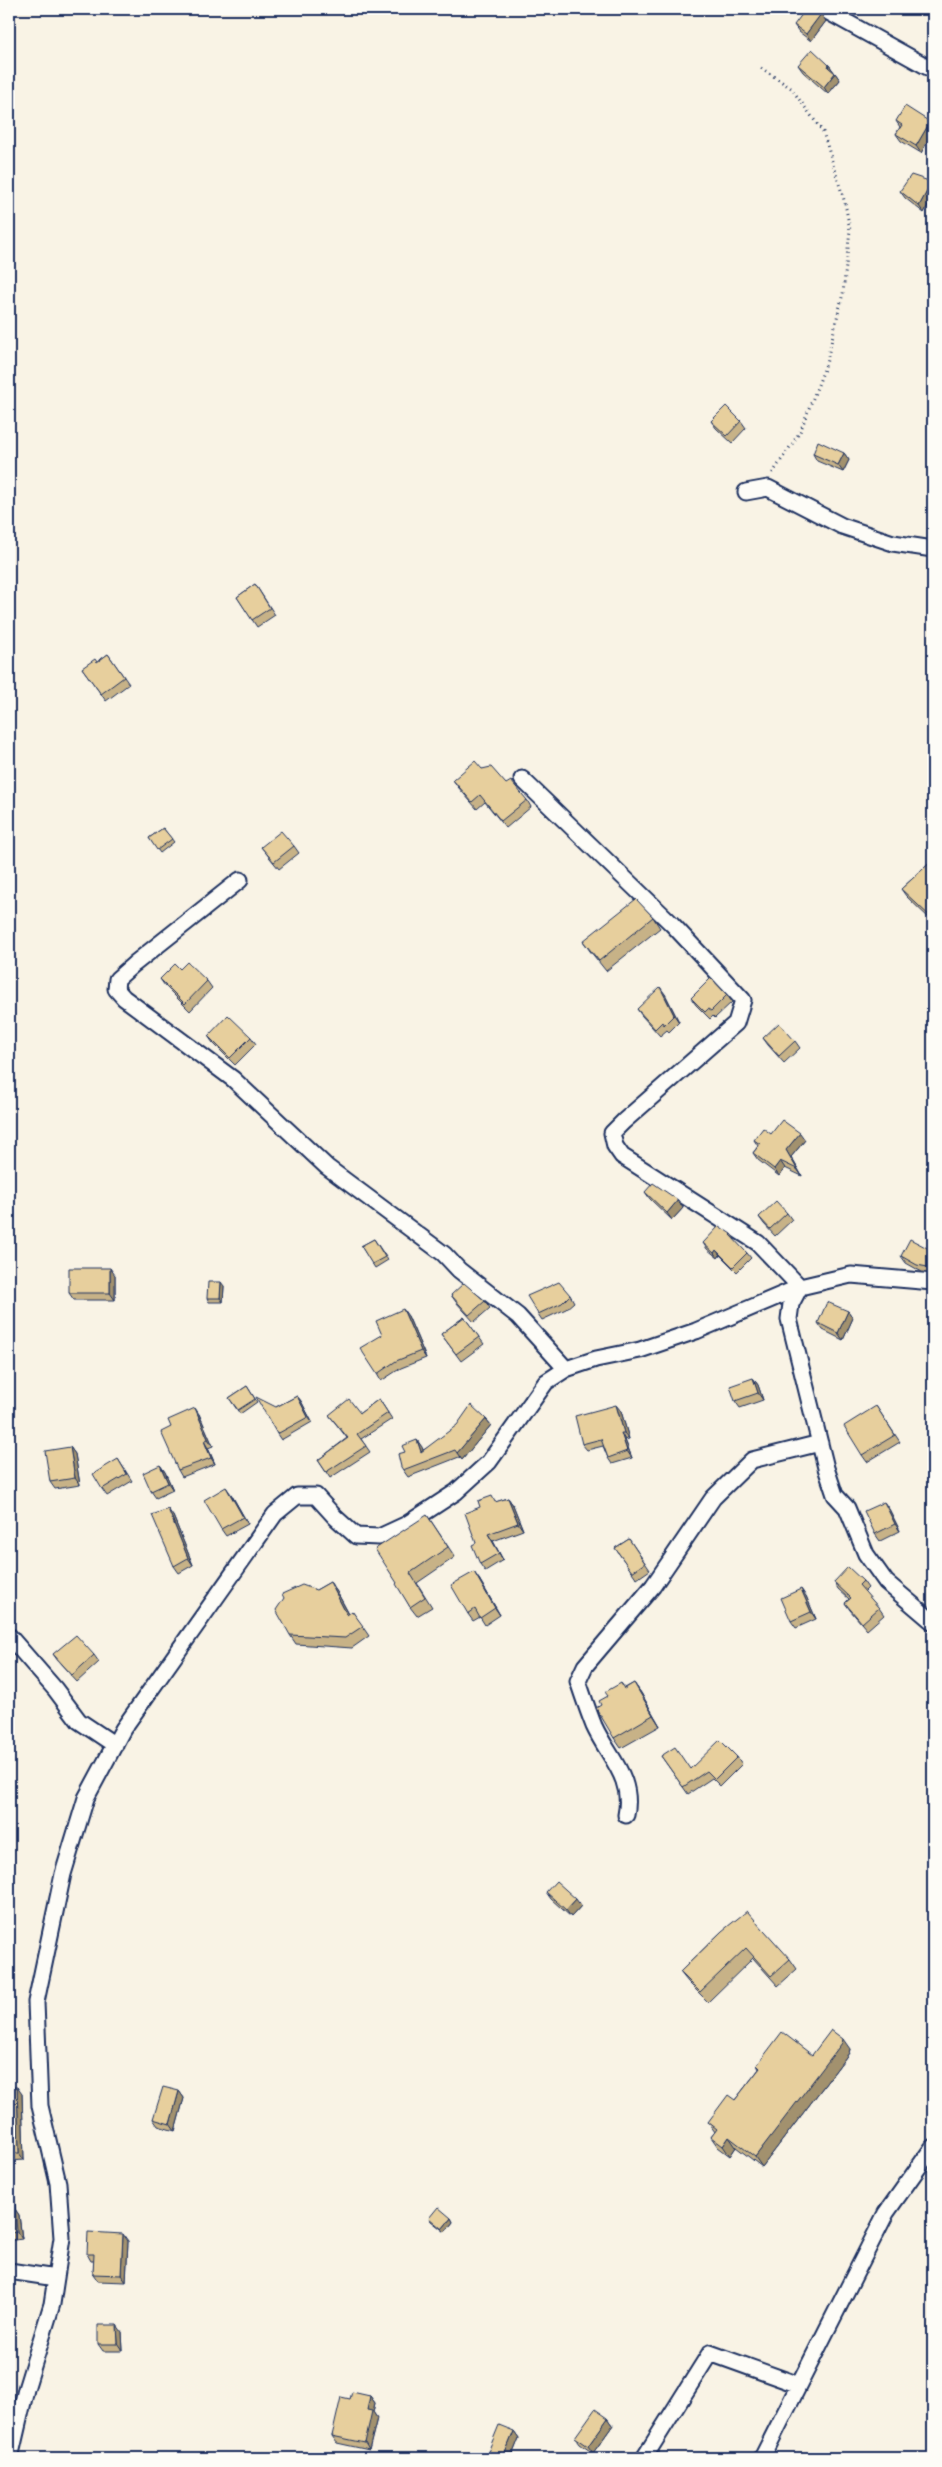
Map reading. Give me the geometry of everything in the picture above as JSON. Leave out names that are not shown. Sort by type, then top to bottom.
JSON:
[{"type":"street","points":[[823,9],[933,70]]},
{"type":"street","points":[[746,492],[768,488],[842,526],[893,543],[933,549]]},
{"type":"street","points":[[522,779],[672,924],[743,1000],[736,1023],[612,1133],[615,1146],[622,1156],[682,1192],[758,1243],[800,1287]]},
{"type":"street","points":[[240,880],[134,964],[117,979],[116,989],[124,998],[240,1084],[327,1167],[387,1213],[425,1238],[459,1270],[518,1316],[566,1369]]},
{"type":"street","points":[[10,2458],[26,2388],[52,2304],[62,2238],[58,2183],[40,2106],[36,2002],[66,1864],[86,1798],[123,1729],[275,1514],[298,1496],[316,1496],[356,1536],[379,1537],[407,1524],[456,1492],[489,1462],[546,1382],[566,1369],[596,1359],[640,1350],[696,1331],[800,1287],[851,1275],[933,1282]]},
{"type":"street","points":[[800,1287],[791,1304],[788,1319],[820,1444],[836,1495],[847,1508],[866,1554],[886,1582],[933,1622]]},
{"type":"street","points":[[626,1815],[629,1794],[623,1778],[594,1726],[578,1681],[585,1666],[653,1586],[713,1498],[752,1460],[820,1444]]},
{"type":"street","points":[[9,1636],[55,1689],[79,1722],[115,1745]]},
{"type":"street","points":[[762,2458],[886,2214],[933,2147]]},
{"type":"street","points":[[9,2271],[56,2278]]},
{"type":"street","points":[[644,2458],[710,2353],[799,2385]]},
{"type":"path","points":[[761,68],[791,88],[823,132],[845,203],[850,230],[844,293],[826,364],[800,432],[768,480],[768,488]]},
{"type":"building","points":[[806,9],[812,9],[821,14],[806,34],[794,25]]},
{"type":"building","points":[[812,49],[835,73],[824,87],[798,65]]},
{"type":"building","points":[[905,106],[930,122],[916,146],[896,134],[902,125],[896,121]]},
{"type":"building","points":[[911,175],[932,182],[919,206],[900,191]]},
{"type":"building","points":[[726,406],[741,421],[727,436],[711,421]]},
{"type":"building","points":[[818,441],[844,453],[838,465],[813,454]]},
{"type":"building","points":[[255,584],[270,608],[252,620],[237,597]]},
{"type":"building","points":[[108,654],[124,677],[101,694],[82,668],[95,659],[97,662]]},
{"type":"building","points":[[475,761],[482,769],[491,767],[506,784],[511,781],[527,800],[501,821],[480,795],[472,802],[453,780]]},
{"type":"building","points":[[163,828],[172,839],[157,850],[149,838]]},
{"type":"building","points":[[281,831],[294,846],[274,862],[261,847]]},
{"type":"building","points":[[933,860],[933,919],[901,889]]},
{"type":"building","points":[[636,899],[653,917],[599,961],[583,941]]},
{"type":"building","points":[[187,962],[207,981],[185,1004],[160,979],[175,964],[180,969]]},
{"type":"building","points":[[711,978],[727,995],[711,1011],[708,1009],[705,1012],[691,998]]},
{"type":"building","points":[[660,987],[674,1015],[664,1025],[662,1022],[655,1029],[637,1009]]},
{"type":"building","points":[[933,989],[933,998],[929,994]]},
{"type":"building","points":[[228,1015],[251,1037],[230,1058],[208,1036]]},
{"type":"building","points":[[779,1023],[795,1041],[779,1056],[763,1038]]},
{"type":"building","points":[[782,1120],[800,1133],[786,1150],[797,1169],[780,1161],[774,1169],[753,1153],[760,1144],[754,1140],[763,1128],[771,1134]]},
{"type":"building","points":[[653,1183],[678,1200],[667,1213],[645,1192]]},
{"type":"building","points":[[776,1201],[787,1213],[770,1229],[759,1217]]},
{"type":"building","points":[[719,1226],[731,1234],[747,1253],[733,1267],[716,1250],[714,1253],[703,1243]]},
{"type":"building","points":[[374,1239],[385,1257],[372,1264],[361,1246]]},
{"type":"building","points":[[910,1239],[933,1251],[933,1268],[917,1265],[901,1256]]},
{"type":"building","points":[[69,1268],[110,1268],[110,1293],[69,1293]]},
{"type":"building","points":[[208,1282],[221,1282],[220,1298],[207,1298]]},
{"type":"building","points":[[559,1282],[570,1295],[562,1303],[538,1314],[527,1296]]},
{"type":"building","points":[[464,1283],[485,1301],[469,1315],[451,1295]]},
{"type":"building","points":[[827,1302],[848,1311],[838,1333],[818,1323]]},
{"type":"building","points":[[403,1309],[421,1351],[396,1361],[377,1374],[360,1348],[382,1335],[376,1321]]},
{"type":"building","points":[[464,1317],[479,1337],[456,1354],[441,1334]]},
{"type":"building","points":[[753,1378],[758,1393],[735,1401],[730,1386]]},
{"type":"building","points":[[247,1386],[255,1399],[238,1410],[229,1398]]},
{"type":"building","points":[[297,1396],[308,1417],[277,1434],[256,1397],[276,1407]]},
{"type":"building","points":[[349,1399],[360,1413],[379,1399],[388,1413],[357,1434],[366,1446],[326,1472],[318,1460],[348,1438],[329,1415]]},
{"type":"building","points":[[471,1405],[486,1419],[457,1453],[455,1450],[403,1470],[398,1454],[405,1452],[402,1446],[417,1440],[421,1452],[457,1425]]},
{"type":"building","points":[[616,1405],[624,1433],[621,1433],[627,1451],[608,1458],[601,1439],[582,1444],[575,1416]]},
{"type":"building","points":[[876,1406],[895,1435],[862,1455],[844,1426]]},
{"type":"building","points":[[195,1408],[208,1439],[204,1441],[211,1458],[178,1470],[161,1432],[171,1427],[168,1420]]},
{"type":"building","points":[[70,1447],[75,1478],[50,1482],[45,1451]]},
{"type":"building","points":[[118,1459],[127,1474],[102,1489],[93,1474]]},
{"type":"building","points":[[160,1465],[168,1483],[151,1491],[143,1473]]},
{"type":"building","points":[[226,1487],[243,1517],[221,1529],[204,1500]]},
{"type":"building","points":[[492,1496],[495,1502],[508,1498],[518,1523],[488,1534],[499,1553],[480,1564],[472,1545],[476,1543],[465,1513],[480,1507],[478,1501]]},
{"type":"building","points":[[884,1502],[895,1524],[875,1534],[864,1511]]},
{"type":"building","points":[[168,1509],[188,1558],[174,1566],[152,1515]]},
{"type":"building","points":[[427,1515],[448,1547],[410,1573],[425,1597],[410,1607],[375,1549]]},
{"type":"building","points":[[629,1539],[645,1563],[632,1572],[615,1548]]},
{"type":"building","points":[[848,1567],[863,1581],[859,1585],[879,1608],[862,1623],[845,1603],[851,1598],[834,1582]]},
{"type":"building","points":[[474,1572],[495,1608],[480,1618],[475,1609],[468,1614],[451,1585]]},
{"type":"building","points":[[330,1582],[347,1615],[352,1611],[363,1626],[345,1638],[290,1635],[276,1610],[284,1598],[282,1594],[302,1585],[316,1590]]},
{"type":"building","points":[[801,1589],[811,1612],[791,1621],[781,1598]]},
{"type":"building","points":[[76,1635],[94,1655],[72,1675],[53,1654]]},
{"type":"building","points":[[621,1683],[624,1689],[634,1683],[653,1715],[614,1738],[596,1708],[601,1705],[599,1701],[608,1696],[605,1692]]},
{"type":"building","points":[[720,1740],[737,1757],[715,1779],[707,1771],[683,1787],[661,1756],[675,1747],[690,1769]]},
{"type":"building","points":[[556,1881],[576,1899],[566,1910],[546,1892]]},
{"type":"building","points":[[747,1911],[790,1959],[771,1976],[746,1948],[700,1992],[680,1972],[722,1931]]},
{"type":"building","points":[[831,2030],[843,2039],[842,2043],[755,2157],[729,2137],[723,2146],[711,2137],[717,2129],[708,2122],[728,2095],[735,2100],[760,2068],[757,2065],[782,2032],[812,2055]]},
{"type":"building","points":[[9,2087],[17,2087],[19,2153],[9,2153]]},
{"type":"building","points":[[163,2087],[179,2091],[170,2124],[153,2119]]},
{"type":"building","points":[[9,2178],[11,2208],[15,2208],[17,2232],[9,2233]]},
{"type":"building","points":[[438,2207],[451,2218],[442,2229],[429,2218]]},
{"type":"building","points":[[88,2232],[123,2234],[121,2275],[93,2274],[94,2254],[87,2254]]},
{"type":"building","points":[[98,2325],[117,2325],[118,2344],[98,2344]]},
{"type":"building","points":[[352,2392],[370,2396],[367,2410],[372,2411],[365,2443],[332,2436],[341,2397],[350,2399]]},
{"type":"building","points":[[595,2409],[608,2418],[588,2446],[575,2437]]},
{"type":"building","points":[[499,2425],[514,2431],[503,2458],[488,2452]]}]
